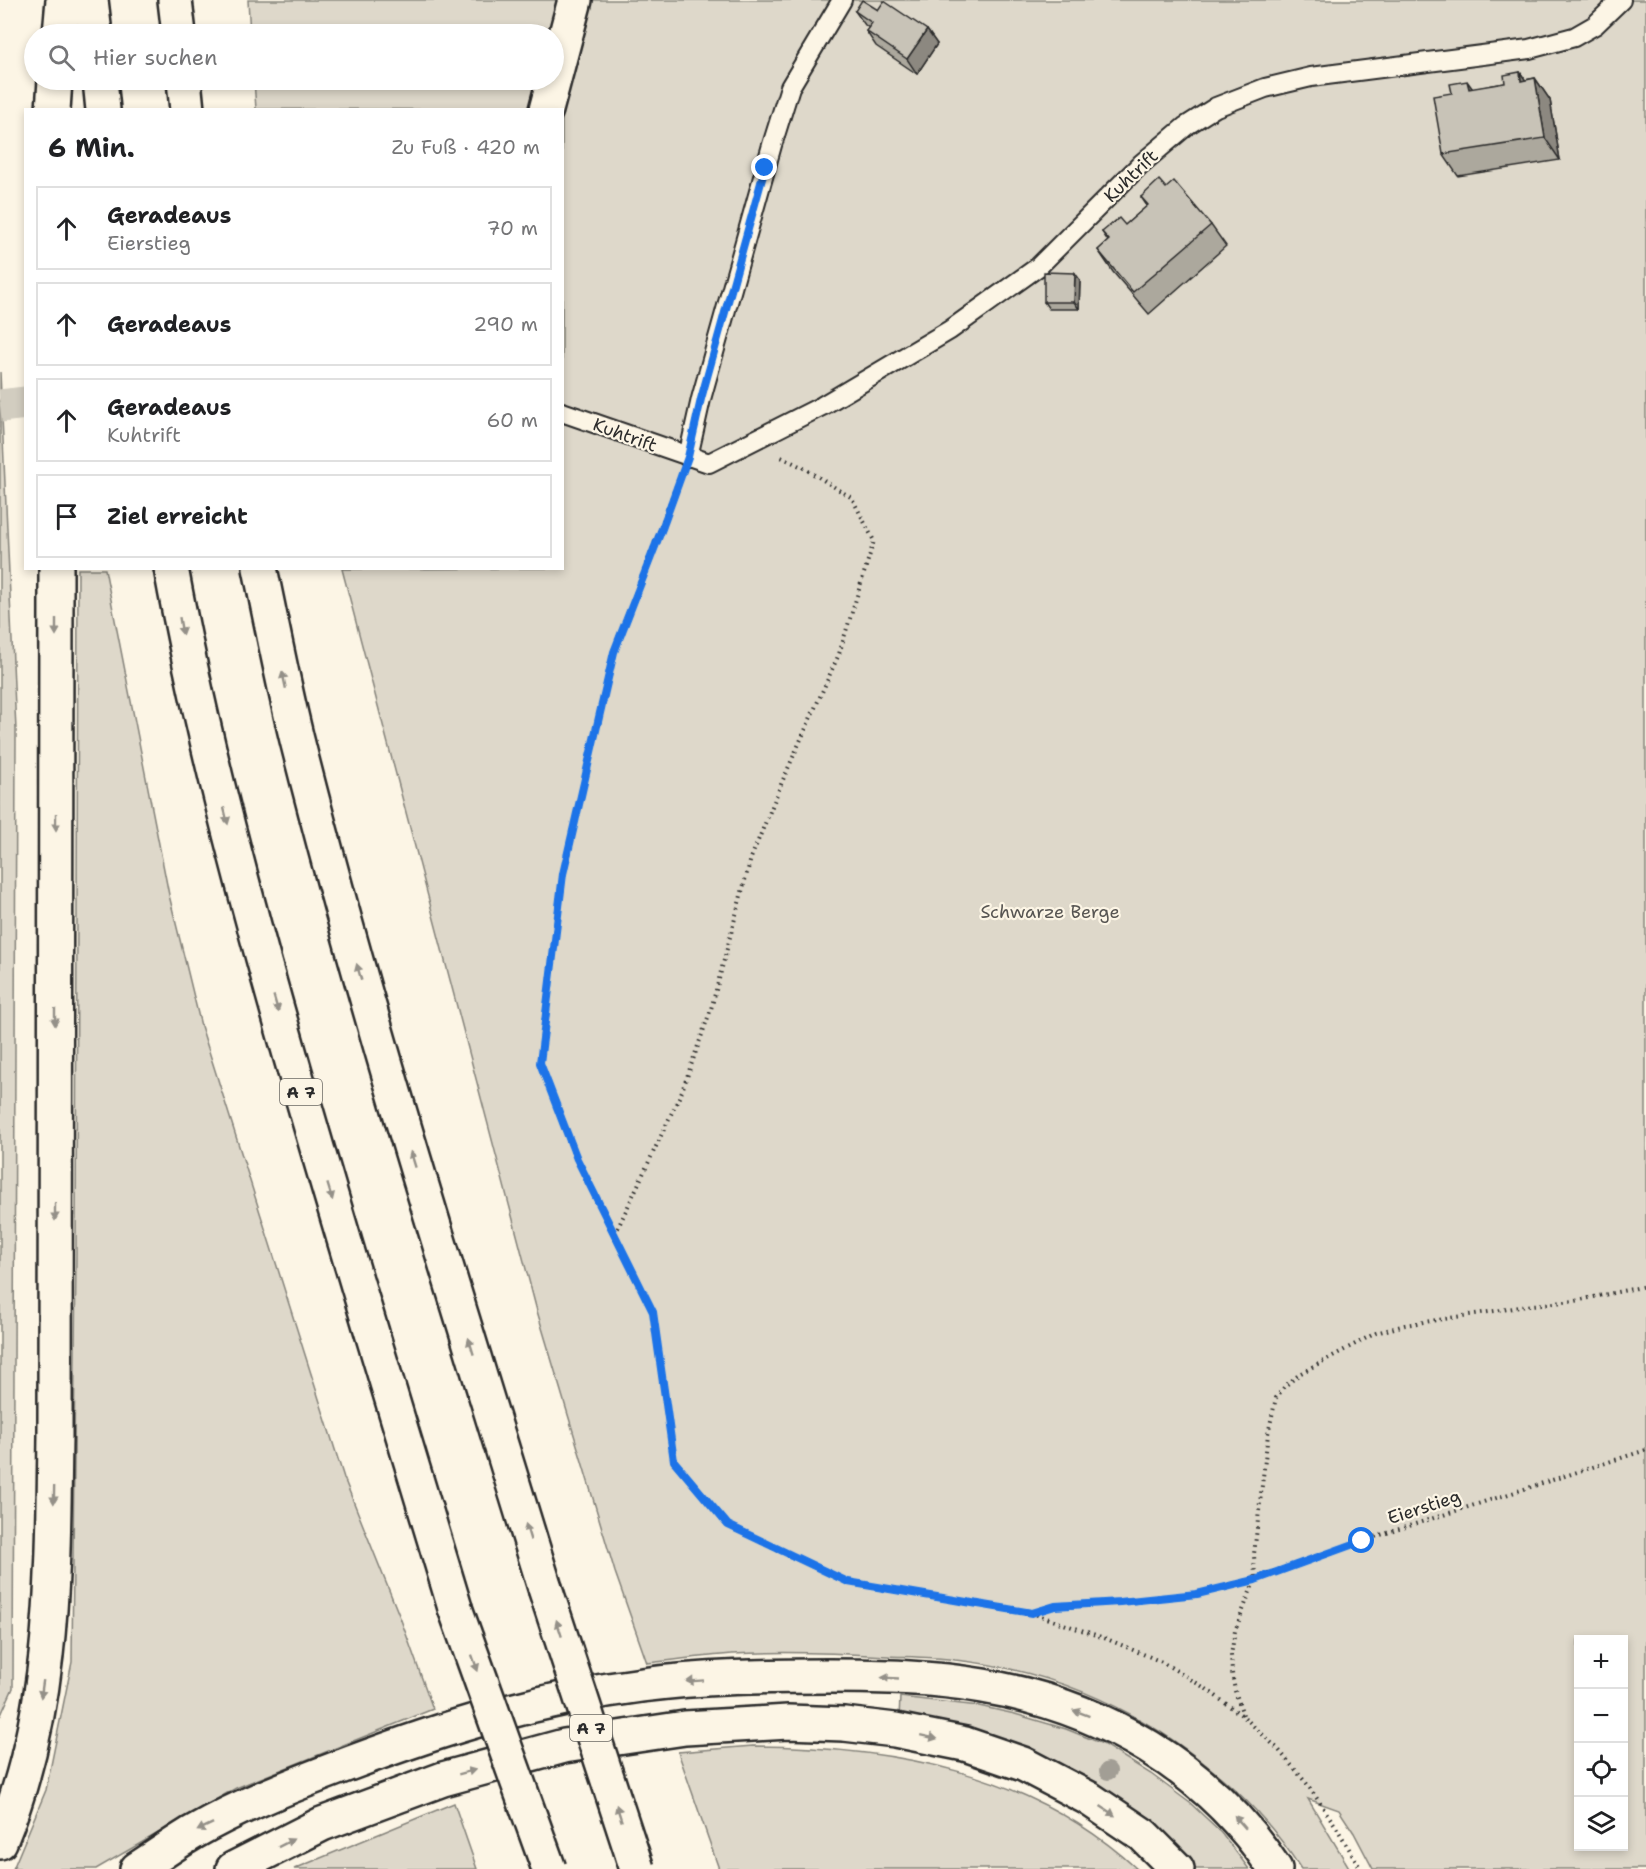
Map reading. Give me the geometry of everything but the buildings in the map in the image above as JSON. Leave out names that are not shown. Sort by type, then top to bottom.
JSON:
[{"type":"main road","points":[[61,24],[63,0]]},
{"type":"main road","points":[[91,0],[94,24]]},
{"type":"main road","points":[[175,0],[178,24]]},
{"type":"main road","points":[[564,42],[575,0]]},
{"type":"main road","points":[[53,108],[55,90]]},
{"type":"main road","points":[[101,90],[103,108]]},
{"type":"main road","points":[[185,90],[187,108]]},
{"type":"main road","points":[[547,108],[551,90]]},
{"type":"main road","points":[[0,1842],[27,1765],[39,1713],[47,1655],[53,1580],[56,570]]},
{"type":"main road","name":"A 7","points":[[171,570],[186,651],[248,907],[313,1137],[455,1608],[549,1869]]},
{"type":"main road","name":"A 7","points":[[260,570],[297,738],[399,1115],[545,1588],[637,1869]]},
{"type":"main road","points":[[137,1869],[194,1832],[276,1791],[414,1739],[495,1714],[550,1701],[642,1685],[757,1676],[858,1676],[932,1680],[985,1686],[1056,1704],[1090,1716],[1126,1734],[1170,1761],[1199,1783],[1228,1809],[1257,1841],[1275,1869]]},
{"type":"main road","points":[[233,1869],[322,1824],[443,1779],[564,1746],[685,1728],[788,1722],[844,1724],[895,1730],[965,1744],[1023,1764],[1088,1798],[1143,1835],[1177,1869]]},
{"type":"lane","points":[[688,457],[704,387],[790,87],[842,0]]},
{"type":"lane","name":"Kuhtrift","points":[[564,413],[709,463],[822,406],[950,330],[1038,267],[1141,164],[1186,126],[1216,107],[1265,88],[1311,77],[1529,49],[1574,38],[1595,25],[1621,0]]},
{"type":"path","points":[[615,1235],[682,1091],[711,1009],[751,858],[782,782],[840,654],[874,542],[852,498],[812,473],[762,448],[730,453]]},
{"type":"path","points":[[688,457],[614,652],[563,874],[540,1063],[577,1159],[653,1312],[674,1461],[728,1525],[848,1582],[1032,1613],[1107,1639],[1162,1662],[1244,1716],[1278,1749],[1335,1825],[1361,1869]]},
{"type":"path","points":[[1244,1716],[1235,1691],[1231,1655],[1235,1631],[1255,1580],[1254,1554],[1268,1434],[1276,1398],[1284,1386],[1301,1373],[1376,1333],[1405,1325],[1533,1305],[1575,1301],[1646,1286]]},
{"type":"path","name":"Eierstieg","points":[[1032,1613],[1055,1606],[1197,1594],[1255,1580],[1362,1541],[1646,1450]]},
{"type":"green space","name":"Schwarze Berge","points":[[248,0],[1646,0],[1646,1869],[1373,1869],[1339,1810],[1308,1799],[1350,1869],[1301,1869],[1255,1810],[1200,1760],[1173,1740],[1115,1706],[1053,1681],[1021,1672],[955,1660],[848,1654],[751,1653],[647,1663],[615,1572],[537,1311],[342,570],[564,570],[564,108],[256,108],[255,90],[564,90],[564,24],[249,24]]},
{"type":"green space","points":[[0,372],[16,730],[13,1688],[0,1717]]},
{"type":"green space","points":[[78,570],[105,570],[169,895],[201,1026],[344,1478],[401,1620],[433,1709],[236,1788],[96,1869],[13,1869],[46,1790],[72,1662]]},
{"type":"green space","points":[[900,1697],[979,1706],[1015,1714],[1066,1729],[1103,1744],[1151,1774],[1190,1803],[1221,1832],[1249,1869],[1192,1869],[899,1718]]},
{"type":"green space","points":[[753,1746],[857,1752],[957,1771],[1006,1787],[1052,1809],[1096,1836],[1137,1869],[719,1869],[678,1752]]},
{"type":"green space","points":[[454,1803],[477,1869],[294,1869]]},
{"type":"tunnel","points":[[0,406],[24,403]]},
{"type":"route","points":[[765,168],[701,399],[688,457],[614,652],[563,874],[540,1063],[577,1159],[653,1312],[674,1461],[728,1525],[848,1582],[1032,1613],[1055,1606],[1197,1594],[1255,1580],[1362,1541]]}]
